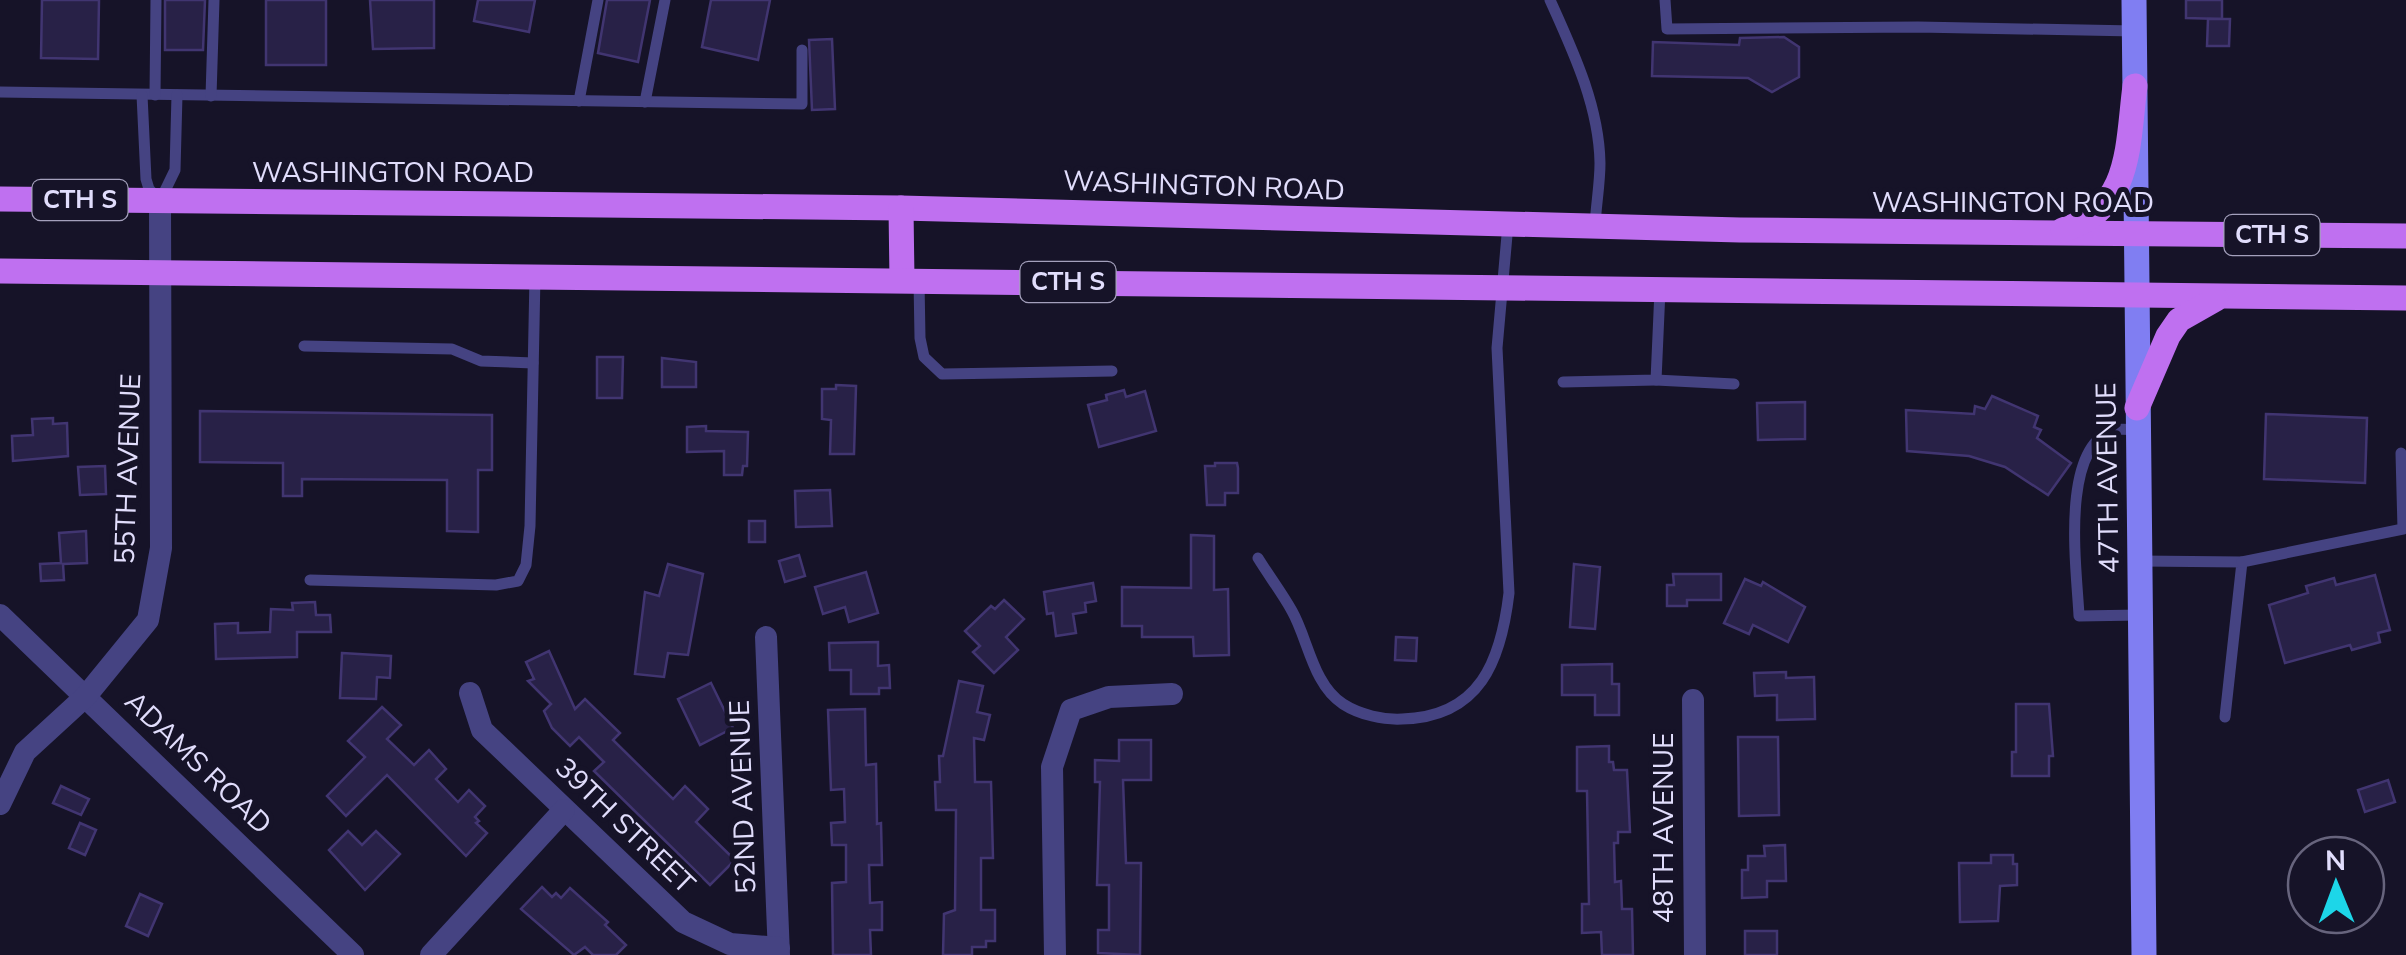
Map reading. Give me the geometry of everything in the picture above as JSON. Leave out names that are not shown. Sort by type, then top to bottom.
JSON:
[{"type":"main road","points":[[2053,233],[2089,220],[2109,203],[2126,155],[2135,86]]},
{"type":"main road","name":"WASHINGTON ROAD","points":[[0,199],[901,208],[1595,226],[2406,236]]},
{"type":"main road","points":[[901,208],[911,280]]},
{"type":"main road","name":"CTH S","points":[[0,271],[2406,298]]},
{"type":"main road","points":[[2138,419],[2168,336],[2179,320],[2221,296]]},
{"type":"street","name":"47TH AVENUE","points":[[2134,0],[2144,955]]},
{"type":"street","name":"55TH AVENUE","points":[[0,804],[25,752],[86,696],[148,620],[161,548],[160,201]]},
{"type":"street","name":"ADAMS ROAD","points":[[0,615],[353,955]]},
{"type":"street","name":"52ND AVENUE","points":[[766,637],[779,951]]},
{"type":"street","name":"39TH STREET","points":[[470,693],[482,730],[683,922],[730,944],[779,951]]},
{"type":"street","points":[[1055,955],[1052,767],[1071,710],[1108,697],[1172,694]]},
{"type":"street","name":"48TH AVENUE","points":[[1693,700],[1695,955]]},
{"type":"street","points":[[430,955],[564,810]]},
{"type":"lane","points":[[156,0],[146,179],[160,201],[175,170],[178,95]]},
{"type":"lane","points":[[211,96],[214,0]]},
{"type":"lane","points":[[579,101],[598,0]]},
{"type":"lane","points":[[646,102],[664,0]]},
{"type":"lane","points":[[1550,0],[1574,54],[1595,118],[1600,164],[1595,226]]},
{"type":"lane","points":[[1665,0],[1668,28],[2135,31]]},
{"type":"lane","points":[[0,92],[802,104],[802,50]]},
{"type":"lane","points":[[1258,558],[1293,613],[1314,668],[1342,704],[1384,720],[1424,719],[1467,700],[1493,665],[1505,628],[1509,594],[1497,348],[1508,224]]},
{"type":"lane","points":[[310,580],[518,582],[526,565],[530,526],[535,276]]},
{"type":"lane","points":[[911,280],[924,357],[942,374],[1112,371]]},
{"type":"lane","points":[[1656,380],[1660,290]]},
{"type":"lane","points":[[304,346],[452,349],[481,361],[533,363]]},
{"type":"lane","points":[[1563,382],[1656,380],[1734,384]]},
{"type":"lane","points":[[2138,419],[2098,440],[2086,454],[2075,499],[2078,616],[2140,615]]},
{"type":"lane","points":[[2139,561],[2242,562],[2402,529],[2401,454]]},
{"type":"lane","points":[[2225,717],[2242,562]]},
{"type":"building","points":[[42,0],[99,0],[98,59],[41,58]]},
{"type":"building","points":[[165,0],[205,0],[203,50],[165,50]]},
{"type":"building","points":[[266,0],[326,0],[326,65],[266,65]]},
{"type":"building","points":[[370,0],[434,0],[434,48],[373,49]]},
{"type":"building","points":[[478,0],[535,0],[529,32],[474,21]]},
{"type":"building","points":[[607,0],[650,0],[638,62],[598,53]]},
{"type":"building","points":[[711,0],[770,0],[758,60],[702,47]]},
{"type":"building","points":[[2186,0],[2222,0],[2222,19],[2186,18]]},
{"type":"building","points":[[2208,19],[2230,19],[2229,46],[2207,46]]},
{"type":"building","points":[[1784,37],[1799,47],[1799,77],[1772,92],[1748,78],[1652,76],[1653,42],[1739,45],[1740,38]]},
{"type":"building","points":[[832,39],[835,109],[812,110],[809,40]]},
{"type":"building","points":[[597,357],[623,357],[622,398],[597,398]]},
{"type":"building","points":[[662,358],[696,362],[696,387],[662,387]]},
{"type":"building","points":[[836,385],[856,386],[854,454],[830,454],[831,420],[822,419],[822,389],[836,389]]},
{"type":"building","points":[[1124,390],[1126,397],[1145,391],[1156,431],[1099,447],[1088,405]]},
{"type":"building","points":[[1992,396],[2038,416],[2034,427],[2041,430],[2037,438],[2071,463],[2048,495],[2005,467],[1969,456],[1907,451],[1906,410],[1974,414],[1975,406],[1985,409]]},
{"type":"building","points":[[1805,402],[1805,439],[1758,440],[1757,403]]},
{"type":"building","points":[[200,411],[492,415],[492,470],[478,470],[478,532],[447,531],[447,480],[302,479],[302,496],[283,496],[283,463],[200,462]]},
{"type":"building","points":[[2266,414],[2367,418],[2365,483],[2264,479]]},
{"type":"building","points":[[53,418],[53,424],[67,423],[68,456],[13,461],[12,436],[33,435],[32,419]]},
{"type":"building","points":[[706,426],[706,431],[748,432],[747,466],[743,466],[742,475],[724,475],[724,451],[687,452],[687,427]]},
{"type":"building","points":[[1237,463],[1238,493],[1225,493],[1225,505],[1207,505],[1205,466]]},
{"type":"building","points":[[105,466],[106,494],[80,495],[78,467]]},
{"type":"building","points":[[830,490],[832,526],[796,527],[795,491]]},
{"type":"building","points":[[749,521],[765,521],[765,542],[749,542]]},
{"type":"building","points":[[86,531],[87,563],[63,564],[64,580],[41,581],[40,564],[61,563],[59,533]]},
{"type":"building","points":[[1191,535],[1214,536],[1214,590],[1228,589],[1229,655],[1194,656],[1193,637],[1142,637],[1142,626],[1122,626],[1122,587],[1191,588]]},
{"type":"building","points":[[799,555],[805,576],[785,582],[779,561]]},
{"type":"building","points":[[668,564],[703,574],[688,655],[668,653],[664,677],[635,674],[645,592],[659,596]]},
{"type":"building","points":[[1574,564],[1600,567],[1595,629],[1570,627]]},
{"type":"building","points":[[866,572],[878,613],[849,622],[845,607],[823,614],[815,587]]},
{"type":"building","points":[[1673,574],[1721,574],[1721,600],[1687,600],[1687,606],[1667,606],[1667,585],[1674,585]]},
{"type":"building","points":[[2375,575],[2390,630],[2378,633],[2380,642],[2352,650],[2350,645],[2285,663],[2269,605],[2308,593],[2306,586],[2334,578],[2336,585]]},
{"type":"building","points":[[1745,579],[1761,586],[1763,582],[1805,607],[1788,642],[1753,625],[1749,634],[1724,623]]},
{"type":"building","points":[[1093,583],[1096,601],[1085,603],[1086,612],[1073,614],[1076,633],[1056,636],[1053,613],[1047,614],[1044,592]]},
{"type":"building","points":[[1004,600],[1024,619],[1006,637],[1018,650],[994,673],[973,652],[980,646],[965,631],[991,606],[995,609]]},
{"type":"building","points":[[315,602],[316,615],[330,615],[331,632],[297,632],[297,657],[216,659],[215,624],[238,623],[238,633],[270,632],[271,609],[293,610],[292,603]]},
{"type":"building","points":[[1396,637],[1417,638],[1416,661],[1395,660]]},
{"type":"building","points":[[878,642],[878,666],[889,665],[890,688],[879,688],[879,694],[851,694],[851,670],[830,670],[829,643]]},
{"type":"building","points":[[549,651],[575,709],[585,699],[620,733],[613,740],[673,799],[685,786],[708,809],[696,822],[735,860],[710,885],[594,771],[604,762],[579,737],[570,746],[552,728],[544,711],[551,704],[528,681],[534,679],[526,662]]},
{"type":"building","points":[[342,653],[391,656],[390,678],[377,677],[376,699],[340,698]]},
{"type":"building","points":[[1612,664],[1612,684],[1619,684],[1619,715],[1595,715],[1595,695],[1562,695],[1562,665]]},
{"type":"building","points":[[1786,672],[1786,678],[1814,677],[1815,719],[1777,720],[1777,695],[1755,696],[1754,673]]},
{"type":"building","points":[[959,681],[983,686],[977,712],[990,715],[984,740],[974,738],[975,782],[991,782],[993,858],[981,858],[981,910],[995,910],[995,941],[986,941],[986,947],[972,947],[972,955],[943,955],[944,914],[955,910],[956,810],[936,810],[935,782],[940,782],[939,756],[943,756]]},
{"type":"building","points":[[711,683],[733,728],[700,745],[678,699]]},
{"type":"building","points":[[2016,704],[2049,704],[2053,756],[2049,756],[2049,776],[2012,776]]},
{"type":"building","points":[[382,707],[401,725],[387,739],[414,765],[429,750],[446,769],[436,779],[458,802],[469,790],[485,806],[475,817],[487,833],[466,856],[387,775],[346,816],[327,796],[365,757],[348,741]]},
{"type":"building","points":[[865,709],[866,765],[876,764],[877,824],[881,823],[882,865],[869,865],[870,903],[882,902],[882,930],[870,930],[871,955],[833,955],[832,883],[846,882],[846,845],[832,845],[831,823],[845,822],[844,789],[831,790],[828,710]]},
{"type":"building","points":[[1738,737],[1778,737],[1779,815],[1739,816]]},
{"type":"building","points":[[1119,740],[1151,740],[1151,780],[1123,780],[1126,863],[1141,863],[1140,955],[1098,953],[1098,930],[1109,930],[1109,885],[1097,885],[1100,782],[1095,782],[1095,760],[1119,761]]},
{"type":"building","points":[[1609,746],[1609,762],[1613,762],[1614,770],[1627,770],[1630,832],[1618,832],[1618,843],[1614,843],[1615,882],[1621,881],[1622,909],[1632,909],[1633,955],[1602,955],[1601,932],[1582,933],[1582,904],[1589,904],[1587,791],[1577,791],[1577,747]]},
{"type":"building","points":[[2388,780],[2395,802],[2365,812],[2358,790]]},
{"type":"building","points":[[61,786],[89,799],[81,815],[53,803]]},
{"type":"building","points":[[80,823],[96,830],[85,855],[69,848]]},
{"type":"building","points":[[348,831],[362,845],[376,831],[400,854],[365,890],[329,850]]},
{"type":"building","points":[[1785,845],[1786,881],[1767,881],[1767,897],[1742,898],[1742,870],[1748,870],[1748,856],[1765,856],[1764,846]]},
{"type":"building","points":[[1991,855],[2013,855],[2017,885],[2000,886],[1998,921],[1960,922],[1959,863],[1991,863]]},
{"type":"building","points":[[542,887],[552,897],[556,893],[561,898],[570,888],[608,922],[605,925],[626,945],[616,955],[593,955],[585,947],[574,955],[521,909]]},
{"type":"building","points":[[140,894],[162,904],[148,936],[126,926]]},
{"type":"building","points":[[1745,931],[1777,931],[1777,955],[1745,955]]}]
